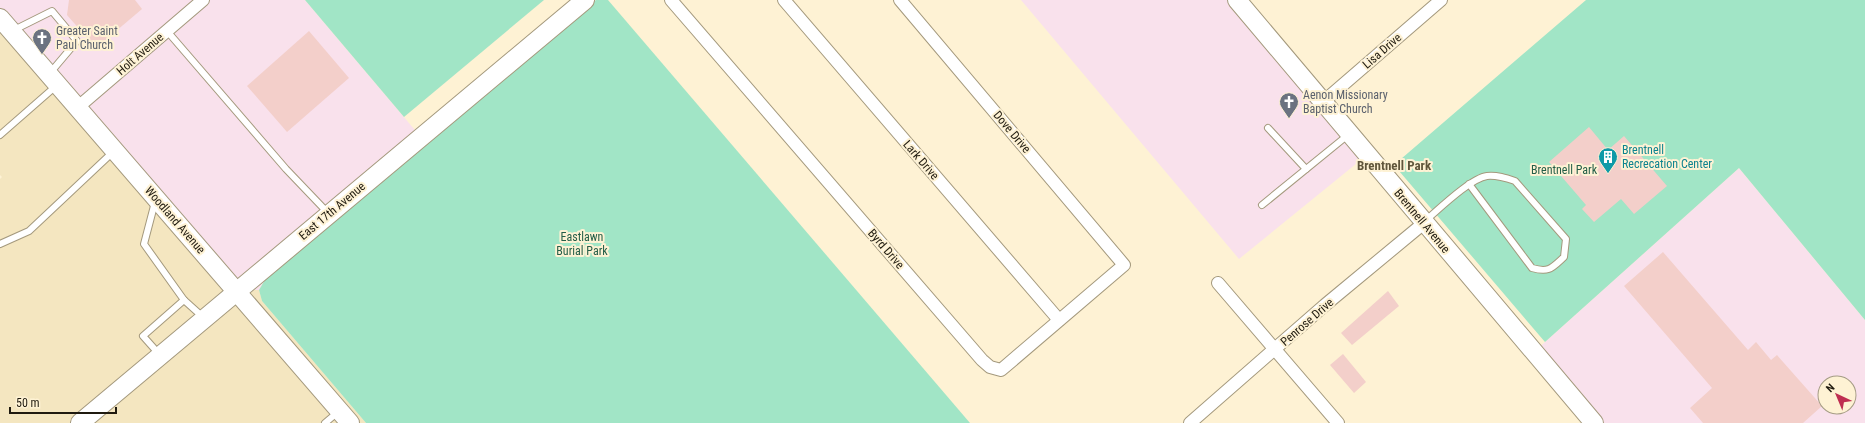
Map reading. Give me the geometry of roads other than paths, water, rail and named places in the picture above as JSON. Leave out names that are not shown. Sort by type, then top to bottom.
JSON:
[{"type":"street","name":"Holt Avenue","points":[[77,108],[202,0]]},
{"type":"street","name":"East 17th Avenue","points":[[80,423],[162,356],[204,318],[585,0]]},
{"type":"street","name":"Byrd Drive","points":[[671,0],[990,367],[1001,370],[1124,265]]},
{"type":"street","name":"Lark Drive","points":[[784,0],[1059,320]]},
{"type":"street","name":"Dove Drive","points":[[900,0],[1124,265]]},
{"type":"street","name":"Brentnell Avenue","points":[[1237,0],[1594,423]]},
{"type":"street","name":"Lisa Drive","points":[[1323,102],[1441,0]]},
{"type":"street","name":"Woodland Avenue","points":[[0,18],[345,417]]},
{"type":"street","name":"Penrose Drive","points":[[1190,423],[1424,223]]},
{"type":"street","points":[[1218,283],[1338,423]]},
{"type":"lane","points":[[0,135],[53,80],[76,40],[52,11],[12,32]]},
{"type":"lane","points":[[166,31],[286,169],[329,214]]},
{"type":"lane","points":[[1268,128],[1306,169]]},
{"type":"lane","points":[[1262,204],[1349,134]]},
{"type":"lane","points":[[0,244],[29,231],[114,151]]},
{"type":"lane","points":[[1424,223],[1445,203],[1469,184],[1486,176],[1503,177],[1515,181],[1566,240],[1564,257],[1550,269],[1543,271],[1532,268],[1469,184]]},
{"type":"lane","points":[[156,199],[144,244],[184,300],[204,318]]},
{"type":"lane","points":[[162,356],[143,336],[184,300]]},
{"type":"lane","points":[[325,423],[345,417]]},
{"type":"place","name":"Greater Saint Paul Church","points":[[42,55]]},
{"type":"place","name":"Aenon Missionary Baptist Church","points":[[1289,119]]},
{"type":"place","name":"Brentnell Recrecation Center","points":[[1608,174]]},
{"type":"district","name":"Brentnell Park","points":[[1394,165]]},
{"type":"park label","name":"Eastlawn Burial Park","points":[[582,244]]}]
